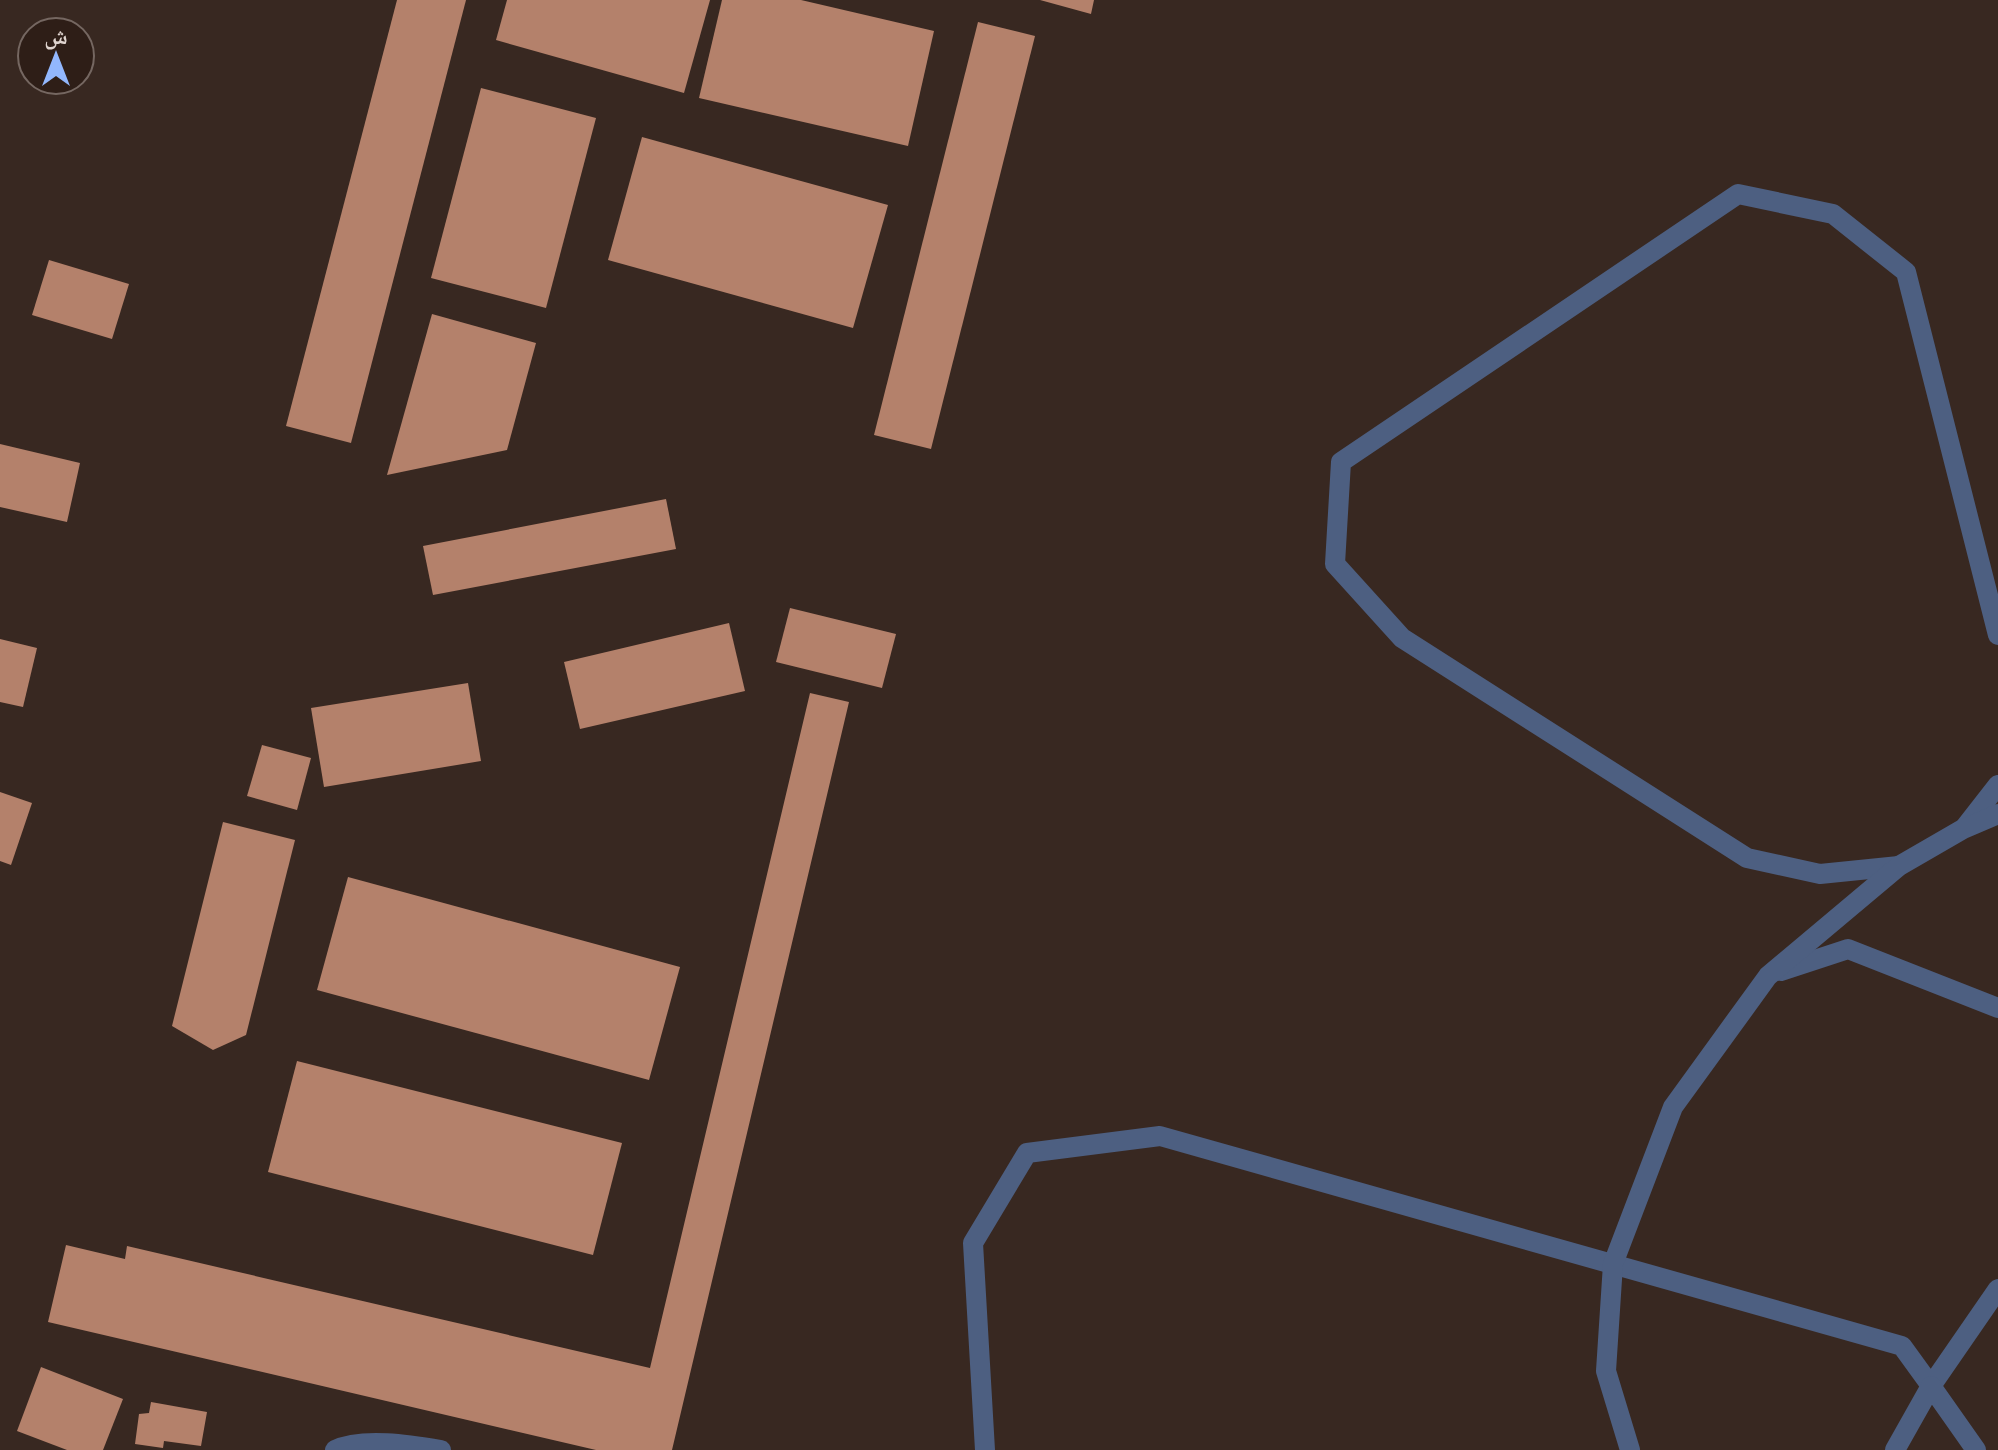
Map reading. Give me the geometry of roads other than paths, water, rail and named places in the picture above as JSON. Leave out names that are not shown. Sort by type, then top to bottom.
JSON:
[{"type":"street","points":[[1899,866],[1820,874],[1747,858],[1402,638],[1335,564],[1341,462],[1738,194],[1833,214],[1906,272],[1998,635]]},
{"type":"street","points":[[1963,829],[1998,785]]},
{"type":"street","points":[[1630,1450],[1606,1371],[1613,1264],[1673,1107],[1768,976],[1899,866],[1963,829],[1998,814]]},
{"type":"street","points":[[1768,976],[1848,949],[1998,1008]]},
{"type":"street","points":[[985,1450],[973,1243],[1027,1153],[1160,1136],[1902,1346],[1976,1450]]},
{"type":"street","points":[[1895,1450],[1931,1386],[1998,1289]]},
{"type":"street","points":[[335,1450],[345,1445],[406,1444],[441,1450]]}]
